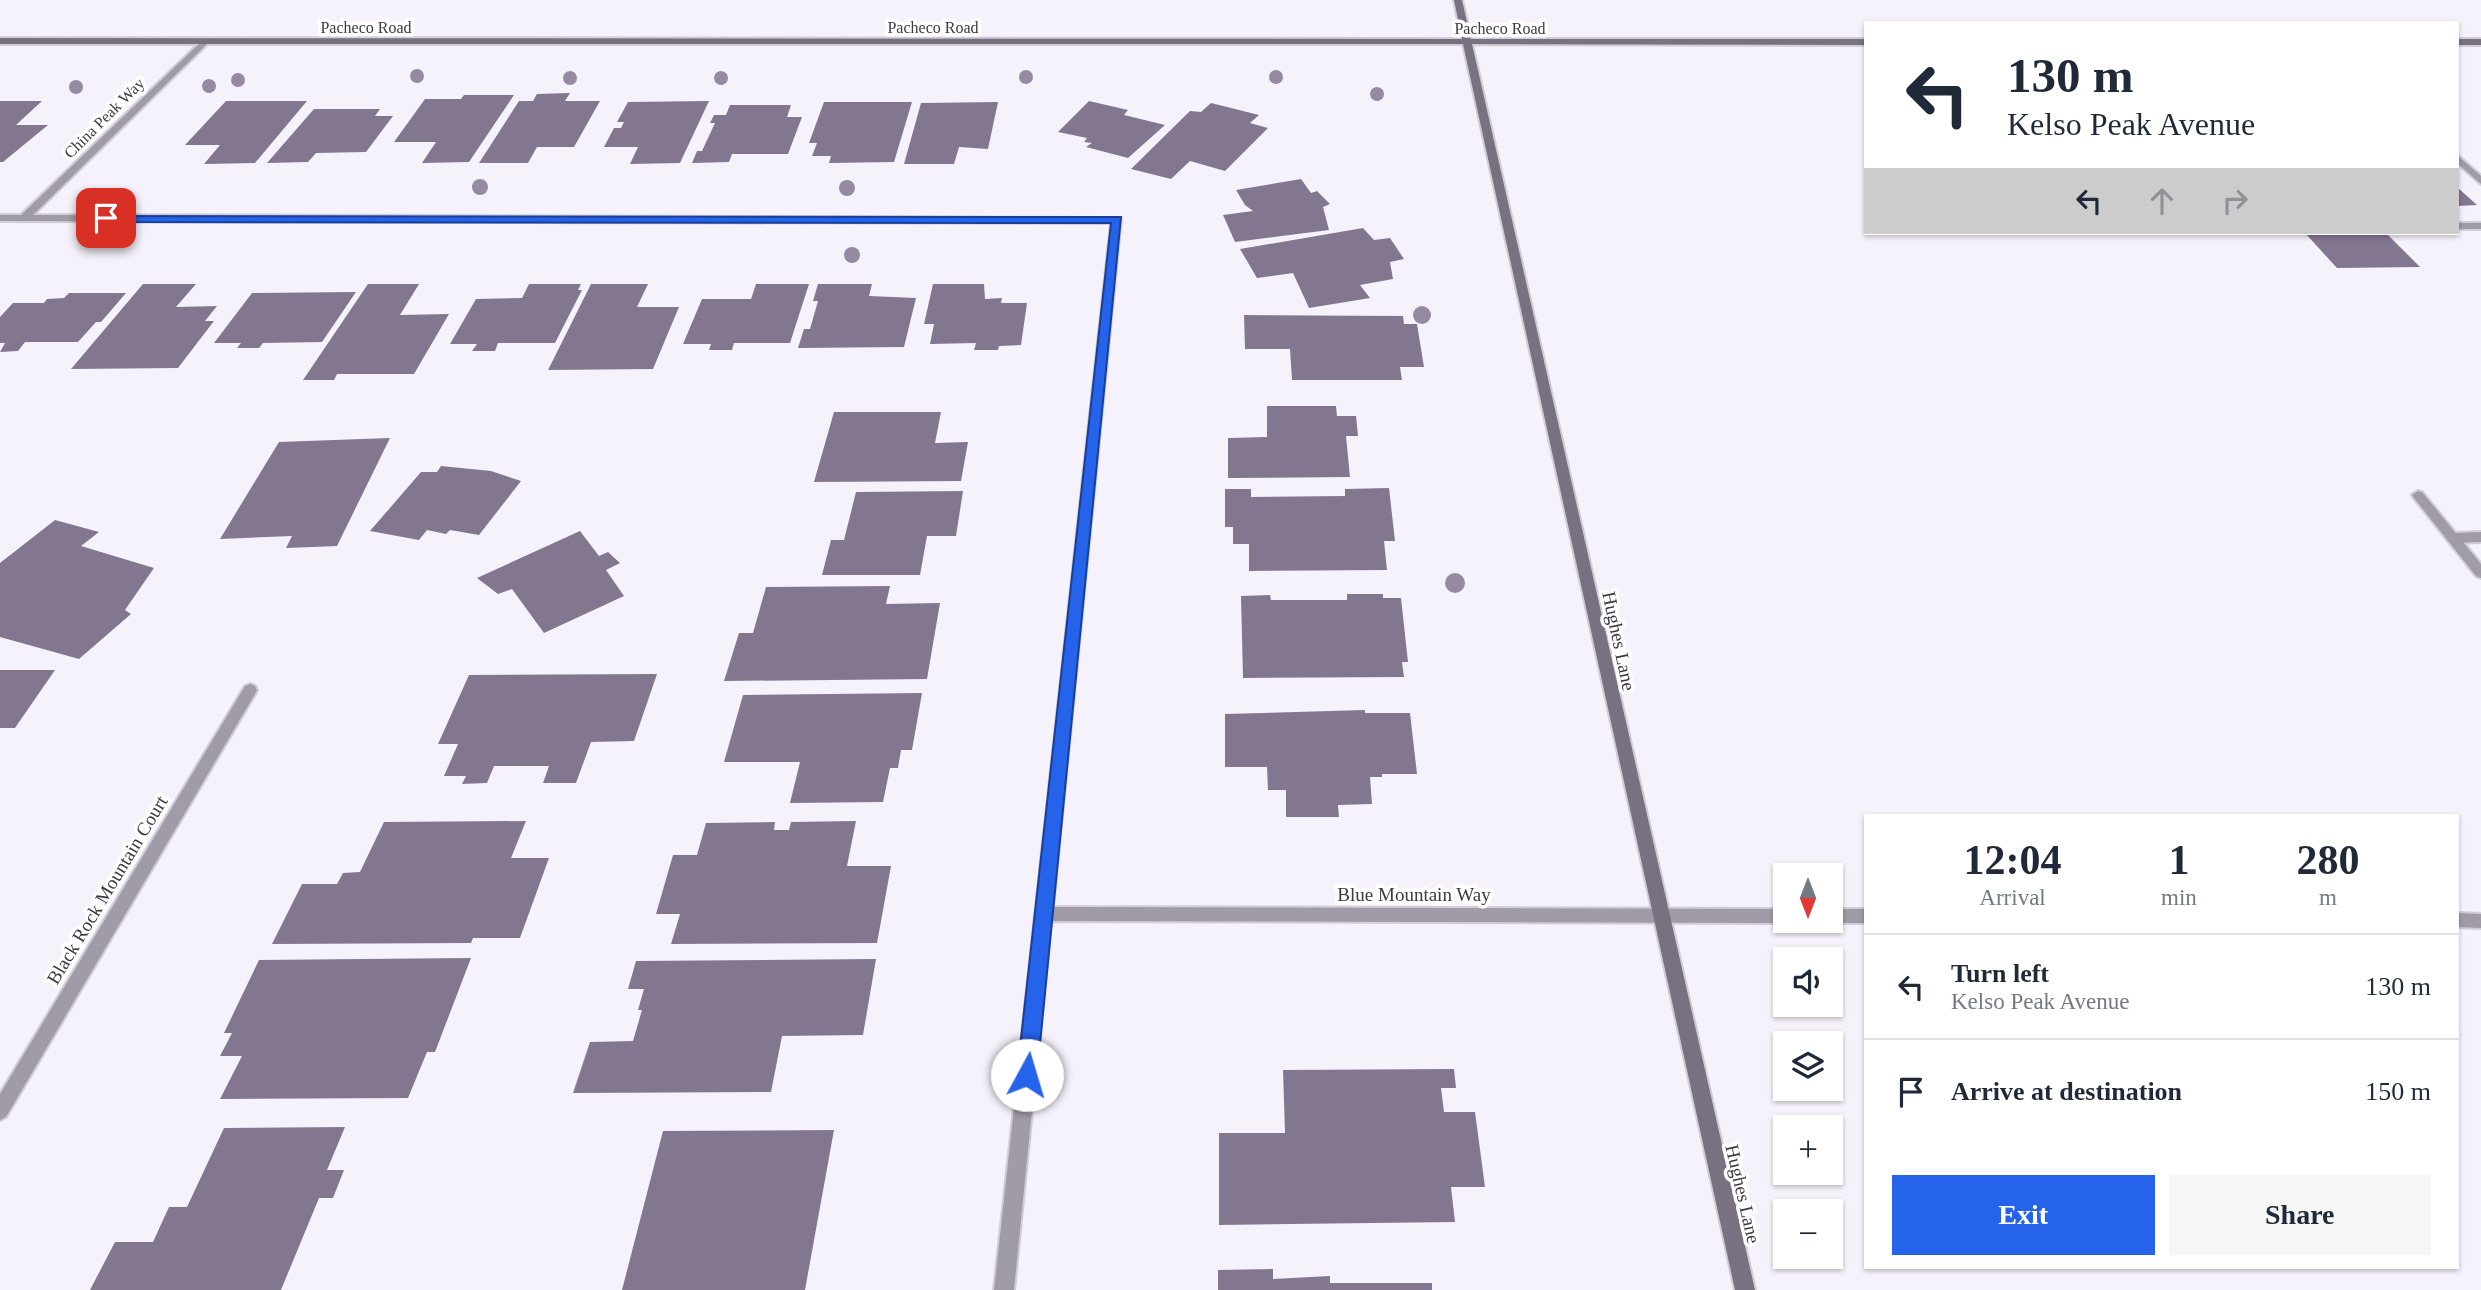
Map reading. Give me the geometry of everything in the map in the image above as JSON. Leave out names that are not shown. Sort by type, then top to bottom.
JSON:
[{"type":"street","name":"Hughes Lane","points":[[1458,0],[1659,915],[1745,1290]]},
{"type":"street","name":"Pacheco Road","points":[[0,41],[1864,42]]},
{"type":"street","name":"China Peak Way","points":[[24,218],[205,41]]},
{"type":"street","points":[[2459,42],[2481,42]]},
{"type":"street","points":[[2459,161],[2481,181]]},
{"type":"street","points":[[0,218],[1117,219],[1004,1290]]},
{"type":"street","points":[[2459,226],[2481,226]]},
{"type":"street","points":[[2417,495],[2481,573]]},
{"type":"street","points":[[2453,538],[2481,537]]},
{"type":"street","name":"Black Rock Mountain Court","points":[[0,1111],[250,690]]},
{"type":"street","name":"Blue Mountain Way","points":[[1044,914],[1773,916]]},
{"type":"street","points":[[1843,916],[1864,916]]},
{"type":"street","points":[[2459,920],[2481,920]]},
{"type":"building","points":[[570,93],[565,101],[600,101],[574,147],[537,147],[528,163],[479,163],[519,101],[533,101],[537,94]]},
{"type":"building","points":[[464,95],[514,95],[469,162],[422,163],[436,142],[394,142],[425,99],[461,99]]},
{"type":"building","points":[[0,101],[42,101],[16,125],[48,125],[3,162],[0,162]]},
{"type":"building","points":[[226,101],[307,101],[255,163],[204,164],[220,145],[185,145]]},
{"type":"building","points":[[709,101],[680,163],[630,164],[638,147],[604,147],[614,128],[621,128],[624,122],[617,122],[628,102]]},
{"type":"building","points":[[1089,101],[1128,110],[1124,115],[1165,125],[1128,158],[1086,147],[1092,143],[1084,142],[1087,138],[1058,132]]},
{"type":"building","points":[[824,102],[912,102],[894,162],[829,163],[831,156],[812,156],[817,143],[809,143]]},
{"type":"building","points":[[998,102],[988,149],[959,147],[954,164],[904,164],[921,103]]},
{"type":"building","points":[[1211,103],[1259,115],[1250,123],[1268,128],[1225,171],[1190,161],[1171,179],[1131,169],[1190,111],[1201,112]]},
{"type":"building","points":[[730,105],[791,105],[787,117],[802,117],[788,154],[732,154],[729,162],[692,163],[697,151],[702,151],[715,123],[710,123],[714,115],[726,115]]},
{"type":"building","points":[[314,109],[380,109],[375,116],[393,116],[366,152],[316,153],[308,162],[267,163]]},
{"type":"building","points":[[1301,179],[1311,193],[1317,191],[1330,204],[1323,207],[1329,230],[1235,242],[1223,215],[1253,211],[1245,205],[1236,190]]},
{"type":"building","points":[[2459,189],[2477,205],[2459,206]]},
{"type":"building","points":[[1363,228],[1374,240],[1390,238],[1404,259],[1390,262],[1393,279],[1360,285],[1370,298],[1309,308],[1293,273],[1257,278],[1240,249]]},
{"type":"building","points":[[2307,235],[2388,235],[2420,267],[2337,268]]},
{"type":"building","points":[[143,284],[196,284],[176,307],[217,306],[205,321],[214,321],[178,368],[71,369]]},
{"type":"building","points":[[368,284],[419,284],[400,315],[449,314],[414,374],[337,374],[334,380],[303,380]]},
{"type":"building","points":[[529,284],[581,284],[578,290],[582,290],[555,343],[498,343],[495,351],[472,351],[477,344],[450,344],[476,299],[522,298]]},
{"type":"building","points":[[591,284],[648,284],[637,307],[679,307],[653,369],[548,370]]},
{"type":"building","points":[[756,284],[809,284],[790,343],[734,343],[732,350],[709,350],[711,344],[683,344],[702,299],[751,299]]},
{"type":"building","points":[[818,284],[872,284],[869,296],[916,298],[904,347],[798,348],[804,329],[810,329],[818,301],[813,301]]},
{"type":"building","points":[[933,284],[984,284],[985,299],[1002,298],[1001,303],[1027,303],[1021,345],[999,346],[998,350],[974,350],[976,343],[930,344],[934,324],[924,324]]},
{"type":"building","points":[[356,292],[322,342],[263,343],[259,348],[237,348],[241,343],[214,343],[252,293]]},
{"type":"building","points":[[69,293],[126,293],[101,322],[96,322],[78,342],[25,342],[18,351],[0,352],[5,343],[0,343],[0,317],[13,303],[44,303],[47,299],[64,298]]},
{"type":"building","points":[[1244,315],[1403,316],[1404,324],[1417,324],[1424,367],[1400,367],[1402,380],[1292,380],[1290,349],[1245,349]]},
{"type":"building","points":[[1267,406],[1336,406],[1337,416],[1356,416],[1358,436],[1346,436],[1350,477],[1228,478],[1228,438],[1267,437]]},
{"type":"building","points":[[834,412],[941,412],[935,443],[968,442],[961,481],[814,482]]},
{"type":"building","points":[[390,438],[337,546],[286,548],[292,536],[220,539],[279,442]]},
{"type":"building","points":[[441,466],[491,471],[521,481],[479,535],[450,530],[446,534],[427,530],[419,540],[370,531],[421,472],[437,472]]},
{"type":"building","points":[[1389,488],[1395,541],[1384,541],[1387,570],[1249,571],[1249,544],[1233,544],[1233,527],[1225,527],[1225,489],[1251,489],[1251,497],[1345,496],[1345,489]]},
{"type":"building","points":[[963,491],[956,536],[927,536],[920,575],[822,575],[831,540],[844,540],[856,492]]},
{"type":"building","points":[[55,520],[99,532],[81,546],[154,568],[125,610],[131,614],[79,659],[0,637],[0,563]]},
{"type":"building","points":[[580,531],[599,556],[608,552],[620,563],[606,570],[624,596],[544,633],[512,589],[498,594],[477,578]]},
{"type":"building","points":[[890,586],[886,604],[940,603],[927,679],[724,681],[739,633],[753,633],[766,587]]},
{"type":"building","points":[[1347,594],[1383,594],[1383,598],[1401,598],[1408,662],[1402,662],[1404,677],[1243,678],[1241,596],[1270,595],[1271,600],[1347,600]]},
{"type":"building","points":[[0,670],[55,670],[15,728],[0,728]]},
{"type":"building","points":[[657,674],[634,741],[591,742],[576,783],[543,783],[549,766],[494,766],[487,783],[462,784],[466,776],[444,776],[458,744],[438,744],[469,675]]},
{"type":"building","points":[[922,693],[912,750],[901,750],[898,768],[890,768],[883,802],[790,803],[800,762],[724,762],[743,695]]},
{"type":"building","points":[[1365,710],[1365,713],[1410,713],[1417,774],[1382,774],[1382,777],[1370,777],[1372,804],[1338,805],[1339,817],[1286,817],[1286,790],[1268,790],[1267,767],[1225,767],[1225,714]]},
{"type":"building","points":[[526,821],[511,858],[549,858],[520,938],[473,938],[471,943],[272,944],[302,884],[337,884],[343,873],[360,872],[384,822]]},
{"type":"building","points":[[856,821],[847,866],[891,866],[877,943],[671,944],[680,914],[656,914],[673,855],[697,855],[706,823],[775,822],[774,830],[789,830],[791,822]]},
{"type":"building","points":[[471,958],[435,1052],[427,1052],[408,1098],[220,1099],[242,1056],[220,1056],[232,1033],[224,1033],[259,960]]},
{"type":"building","points":[[876,959],[863,1035],[782,1036],[771,1092],[573,1093],[590,1042],[633,1041],[642,1010],[638,1010],[644,989],[628,989],[636,961]]},
{"type":"building","points":[[1454,1069],[1456,1088],[1441,1088],[1444,1112],[1475,1112],[1485,1187],[1451,1187],[1455,1222],[1219,1225],[1219,1133],[1285,1133],[1283,1070]]},
{"type":"building","points":[[345,1127],[327,1170],[344,1170],[333,1198],[319,1198],[281,1290],[90,1290],[115,1242],[153,1242],[169,1207],[187,1207],[224,1128]]},
{"type":"building","points":[[834,1130],[805,1290],[622,1290],[663,1131]]},
{"type":"building","points":[[1273,1269],[1273,1279],[1330,1276],[1330,1283],[1432,1283],[1432,1290],[1218,1290],[1218,1270]]},
{"type":"route","points":[[106,218],[1117,219],[1027,1075]]}]
